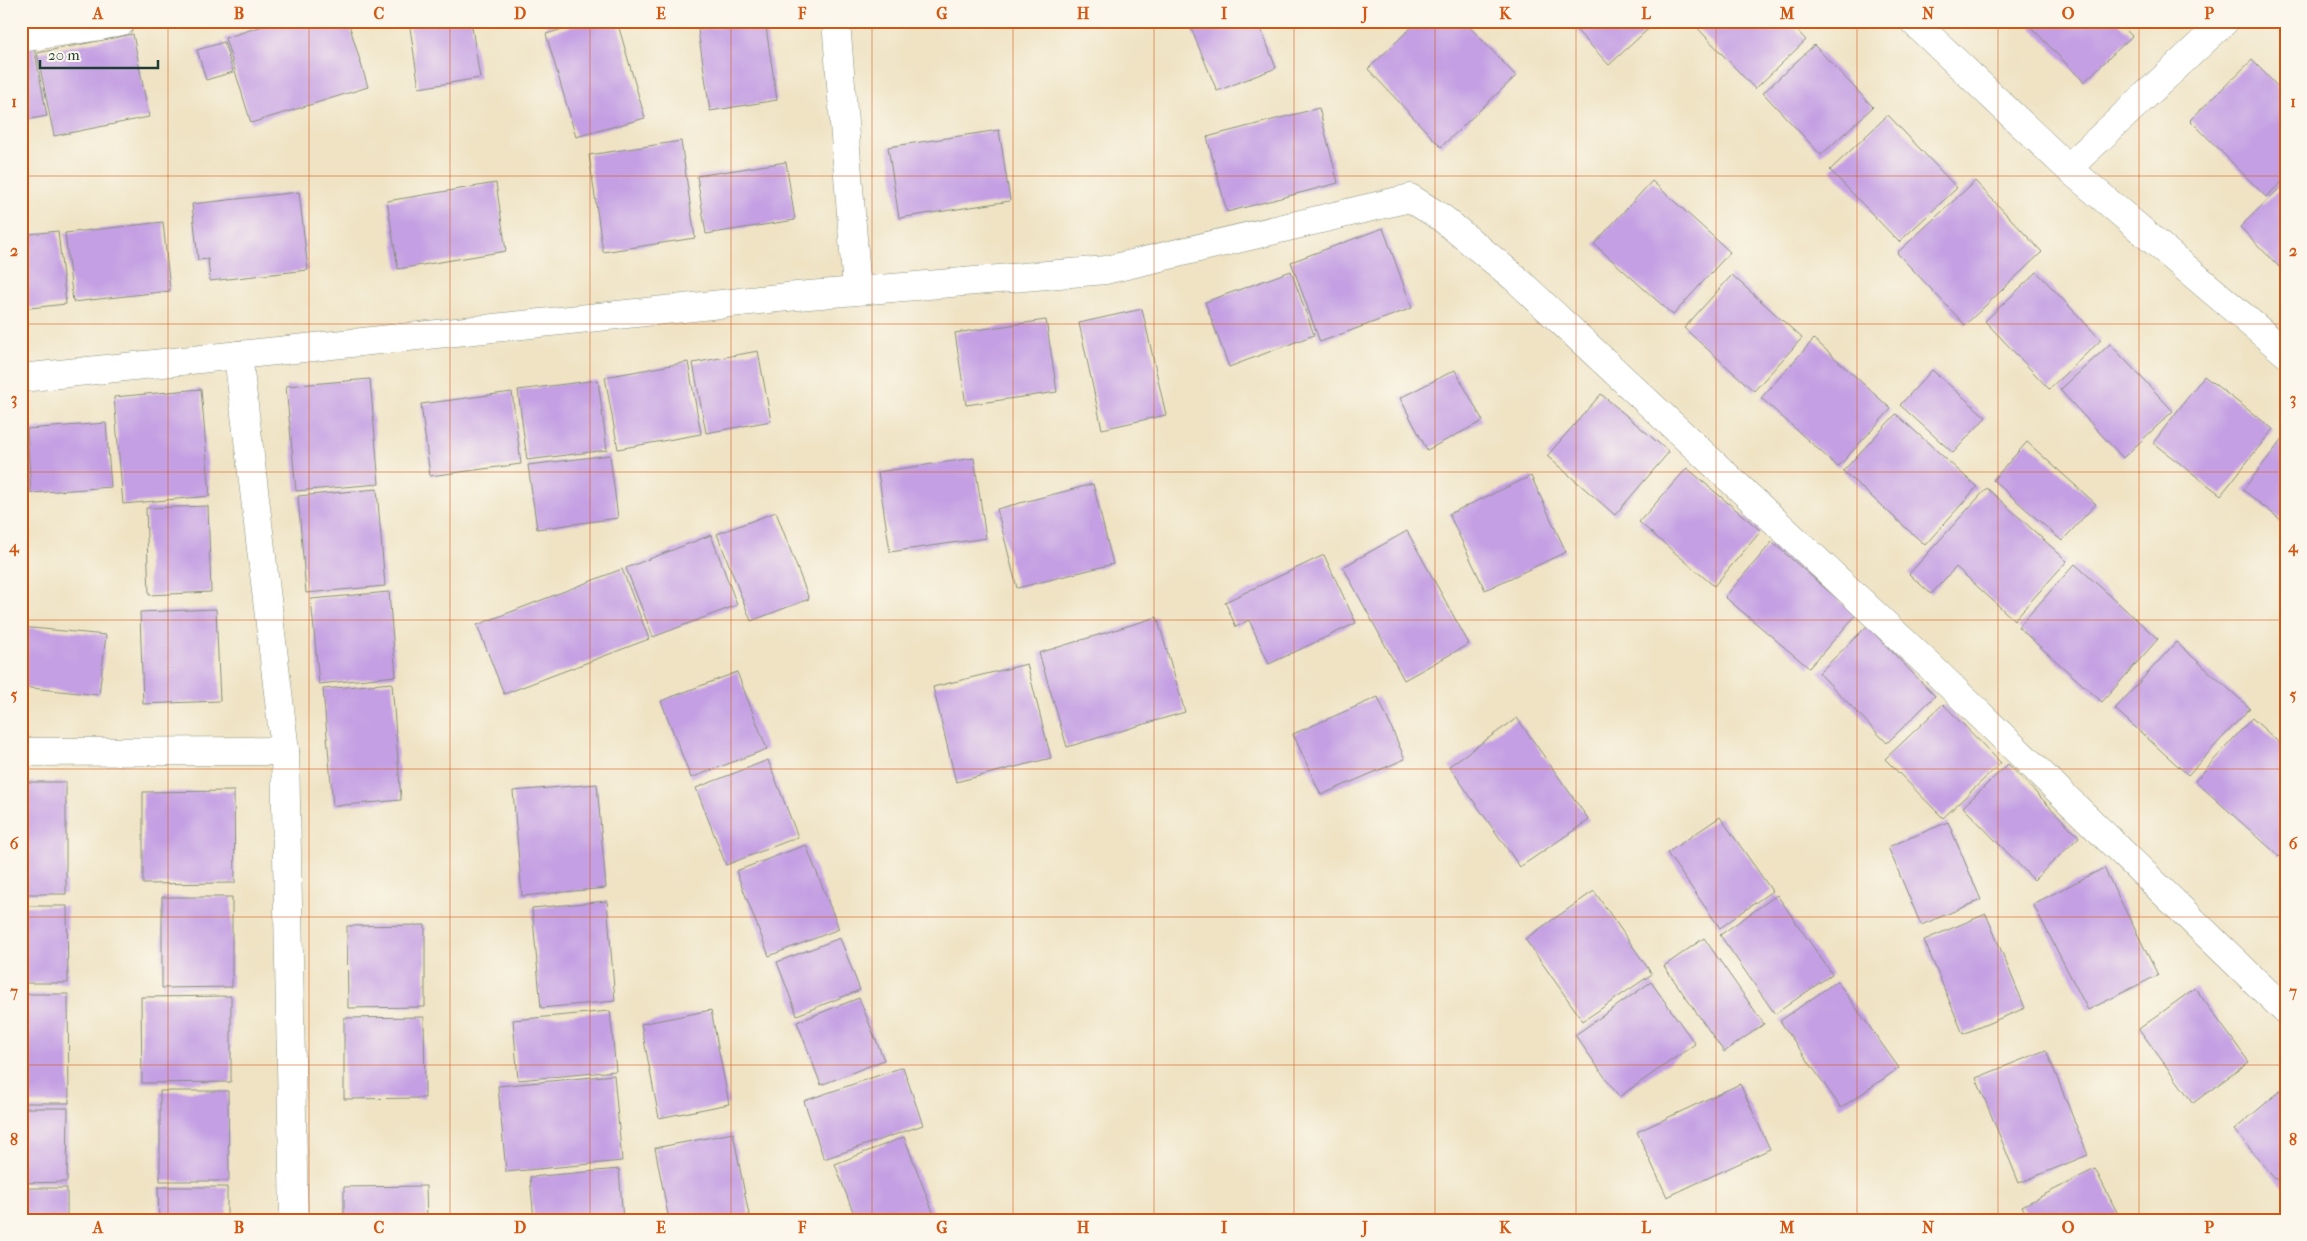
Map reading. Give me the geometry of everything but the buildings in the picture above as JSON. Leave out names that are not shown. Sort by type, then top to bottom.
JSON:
[{"type":"street","points":[[21,38],[122,21]]},
{"type":"street","points":[[836,21],[857,290]]},
{"type":"street","points":[[1913,21],[2068,168],[2286,353]]},
{"type":"street","points":[[2068,168],[2225,21]]},
{"type":"street","points":[[21,378],[857,290],[1106,270],[1410,198],[1442,218],[1515,278],[1931,667],[2286,1011]]},
{"type":"street","points":[[238,355],[285,751],[294,1220]]},
{"type":"street","points":[[21,752],[285,751]]}]
